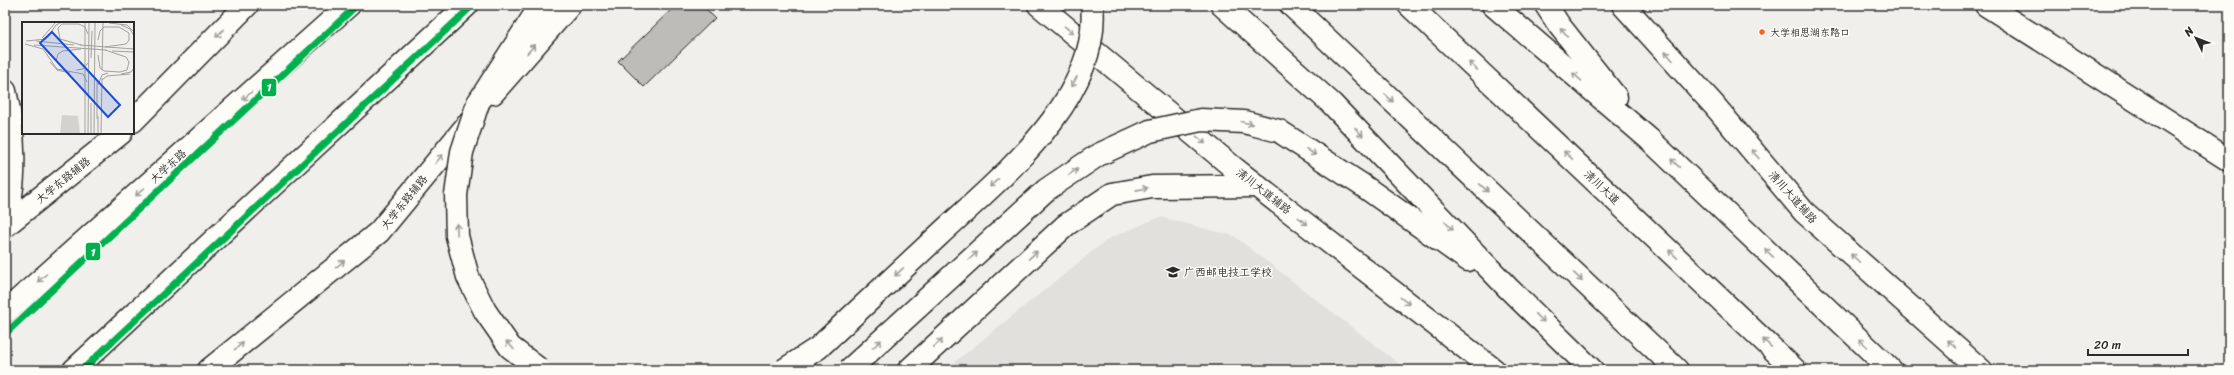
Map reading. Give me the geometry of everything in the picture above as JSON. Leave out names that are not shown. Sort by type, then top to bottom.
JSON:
[{"type":"main road","points":[[134,120],[247,5]]},
{"type":"main road","name":"大学东路","points":[[5,312],[349,5]]},
{"type":"main road","points":[[74,370],[467,5]]},
{"type":"main road","points":[[540,370],[510,347],[485,311],[468,277],[457,236],[456,195],[462,152],[478,103],[541,5]]},
{"type":"main road","name":"大学东路辅路","points":[[209,370],[379,232],[512,70],[570,5]]},
{"type":"main road","name":"清川大道辅路","points":[[1039,5],[1257,186],[1494,370]]},
{"type":"main road","points":[[784,370],[818,348],[1020,160],[1055,117],[1087,60],[1093,15],[1092,5]]},
{"type":"main road","points":[[1222,5],[1332,104],[1508,288],[1592,370]]},
{"type":"main road","points":[[1291,5],[1677,370]]},
{"type":"main road","points":[[1493,5],[1650,139],[1891,370]]},
{"type":"main road","points":[[1546,5],[1559,25],[1650,139]]},
{"type":"main road","name":"清川大道辅路","points":[[1623,5],[1714,105],[1804,212],[1981,370]]},
{"type":"main road","points":[[1986,5],[2229,160]]},
{"type":"main road","name":"清川大道","points":[[1413,9],[1795,370]]},
{"type":"main road","points":[[5,91],[11,115],[13,160],[10,204],[5,219]]},
{"type":"main road","points":[[848,370],[1046,190],[1098,156],[1150,131],[1201,120],[1244,122],[1279,131],[1356,181],[1508,288]]},
{"type":"main road","name":"大学东路辅路","points":[[5,226],[120,134]]},
{"type":"main road","points":[[909,370],[1066,225],[1112,194],[1152,186],[1257,186]]},
{"type":"shaded area","name":"广西邮电技工学校","points":[[1160,217],[1234,236],[1407,370],[945,370],[1108,239]]},
{"type":"building","points":[[676,5],[702,5],[715,18],[644,87],[618,61]]},
{"type":"transit line","name":"1","points":[[5,334],[357,5]]},
{"type":"transit line","name":"1","points":[[82,370],[473,5]]},
{"type":"place","name":"大学相思湖东路口","points":[[1762,32]]},
{"type":"place","name":"广西邮电技工学校","points":[[1173,272]]}]
